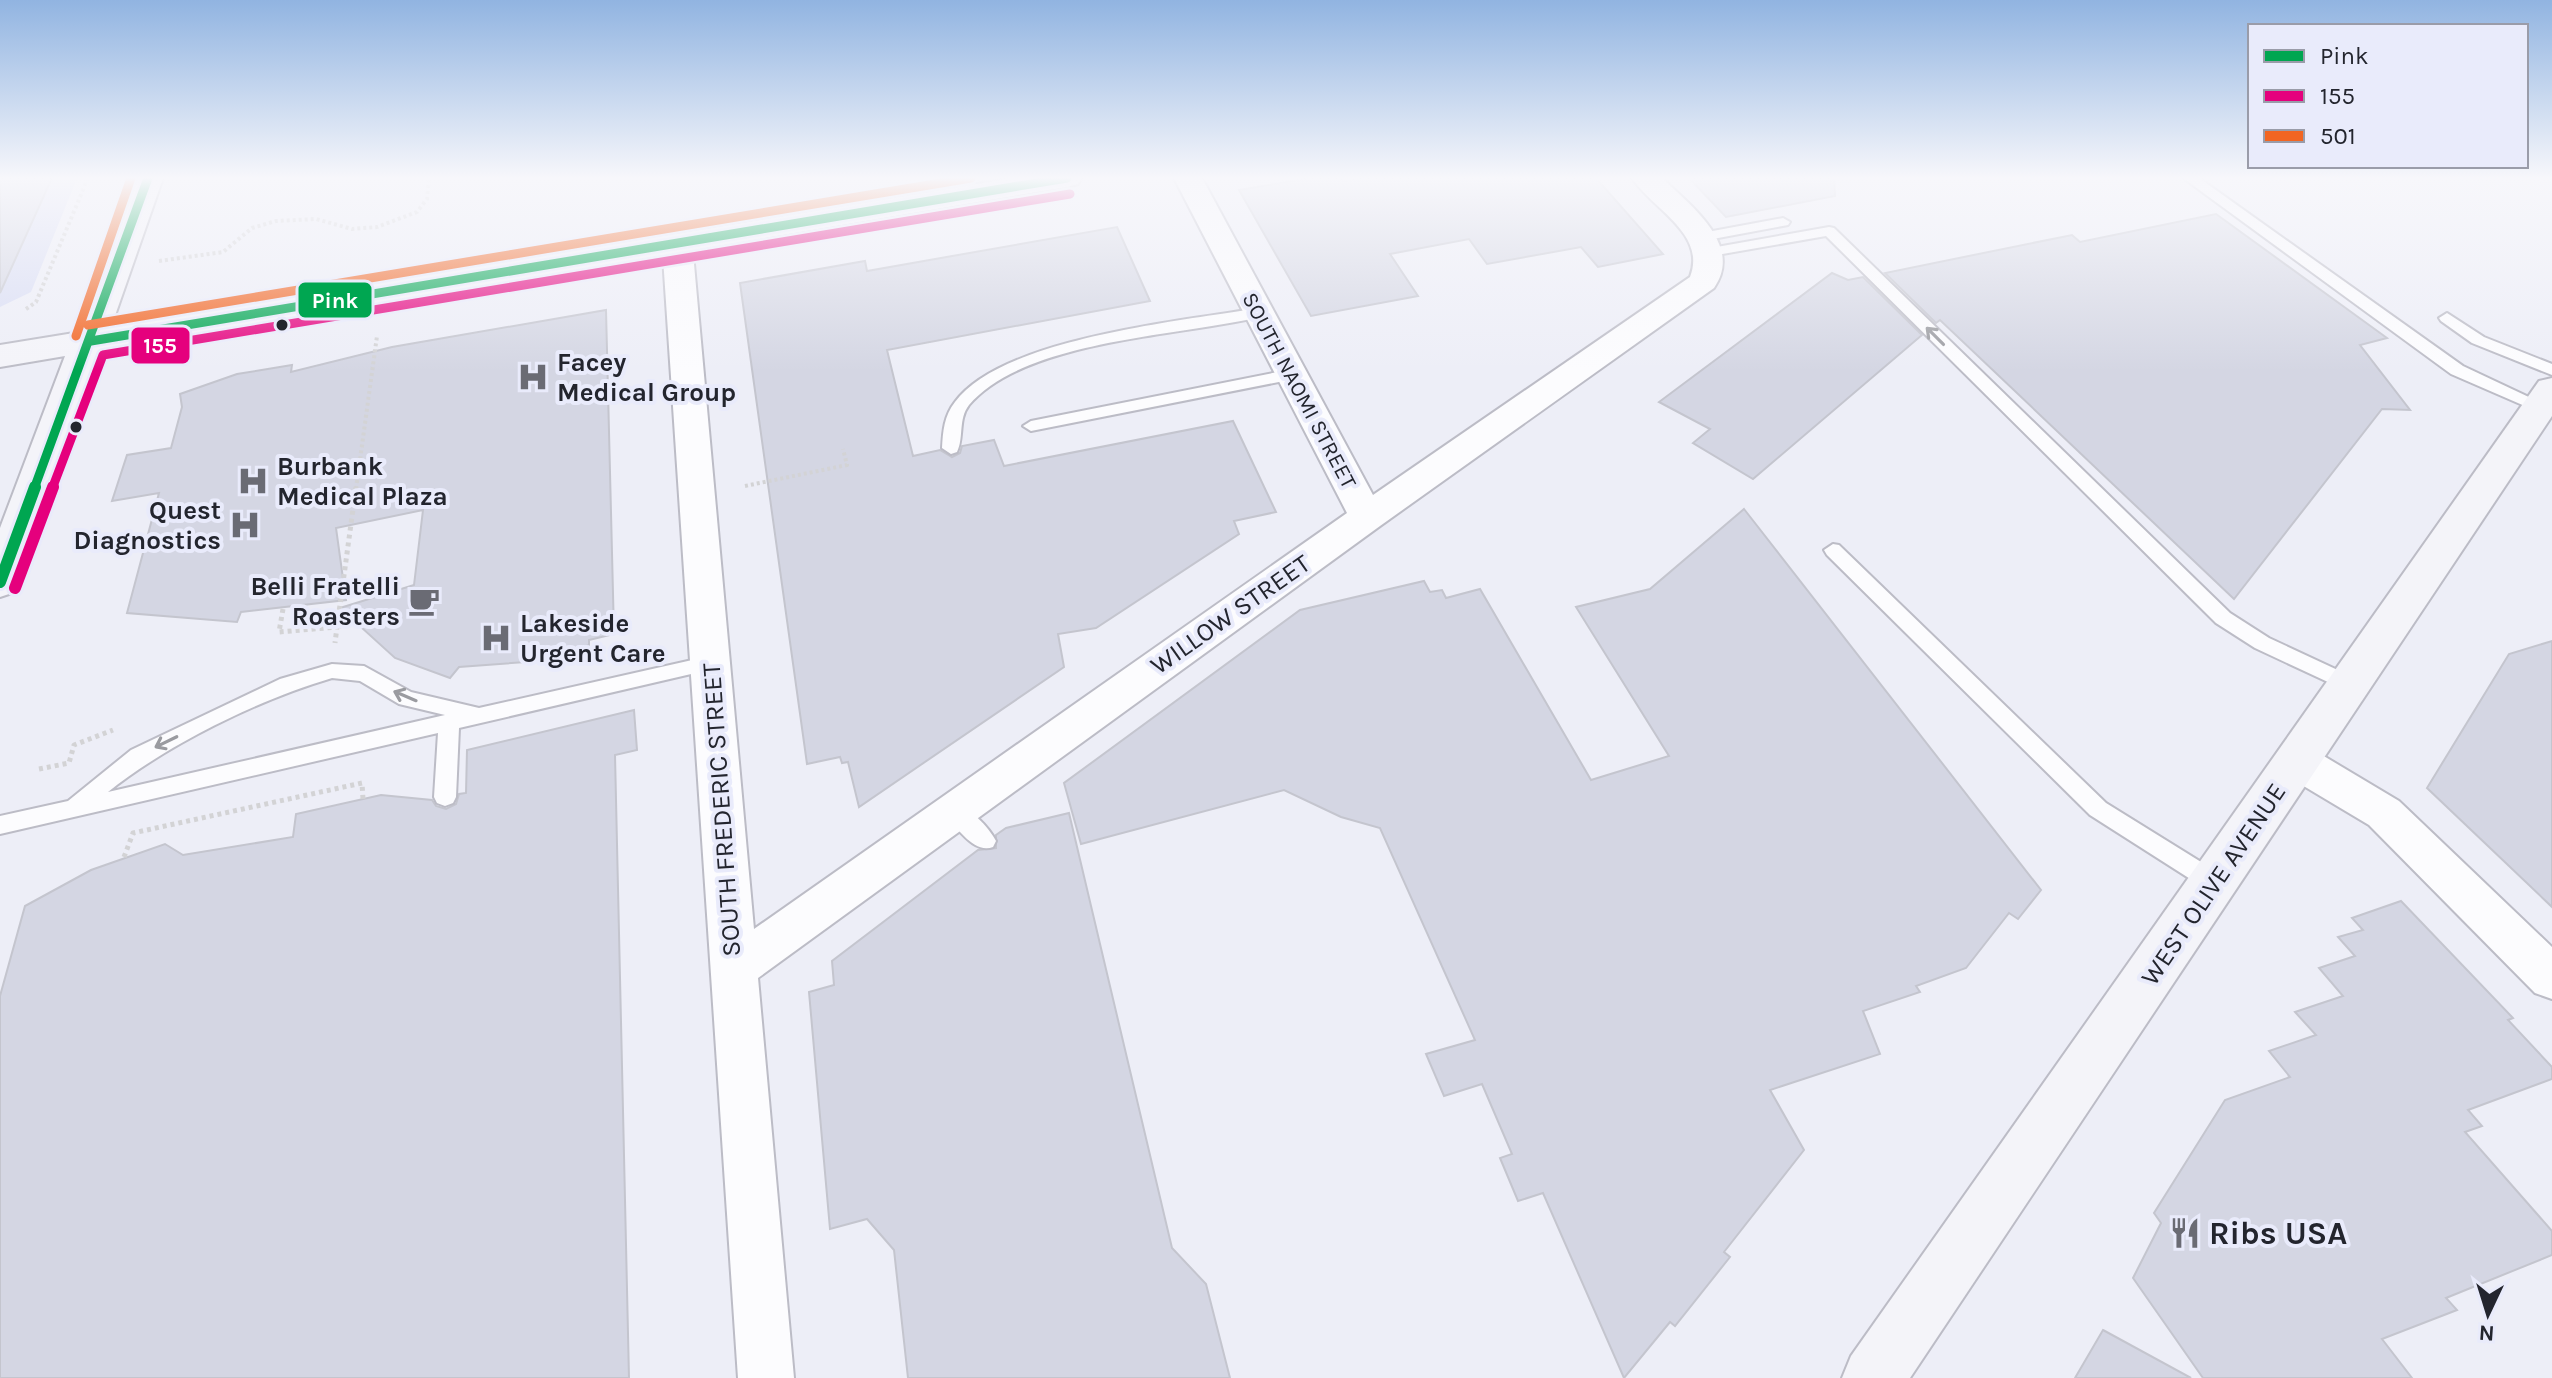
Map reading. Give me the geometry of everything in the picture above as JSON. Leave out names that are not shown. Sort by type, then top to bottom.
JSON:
[{"type":"main road","points":[[0,582],[126,242]]},
{"type":"main road","points":[[0,356],[675,242]]},
{"type":"main road","name":"WEST OLIVE AVENUE","points":[[1875,1377],[2549,392]]},
{"type":"street","name":"SOUTH FREDERIC STREET","points":[[677,242],[766,1378]]},
{"type":"street","name":"SOUTH NAOMI STREET","points":[[1222,242],[1367,517]]},
{"type":"street","name":"WILLOW STREET","points":[[734,969],[1367,517],[1703,282],[1710,271],[1706,245]]},
{"type":"street","points":[[2297,761],[2384,813],[2552,978]]},
{"type":"lane","points":[[1706,245],[1715,242]]},
{"type":"lane","points":[[1706,245],[1730,242]]},
{"type":"lane","points":[[1840,242],[2223,618],[2262,643],[2350,684]]},
{"type":"lane","points":[[2287,242],[2457,370],[2549,392]]},
{"type":"lane","points":[[951,448],[952,422],[963,401],[987,381],[1020,363],[1064,349],[1259,313]]},
{"type":"lane","points":[[2447,318],[2549,392]]},
{"type":"lane","points":[[1031,426],[1293,374]]},
{"type":"lane","points":[[1833,550],[2098,809],[2214,882]]},
{"type":"lane","points":[[0,825],[710,663]]},
{"type":"lane","points":[[71,809],[138,756],[287,684],[332,671],[364,674],[406,699],[480,716]]},
{"type":"lane","points":[[445,797],[449,722]]},
{"type":"lane","points":[[954,811],[985,841]]},
{"type":"path","points":[[26,309],[36,302],[61,242]]},
{"type":"path","points":[[117,267],[223,252],[235,242]]},
{"type":"path","points":[[377,336],[337,627],[377,612]]},
{"type":"path","points":[[745,486],[847,465],[843,449]]},
{"type":"path","points":[[124,857],[133,833],[362,783],[363,799]]},
{"type":"shaded area","points":[[7,242],[51,242],[31,292],[0,307],[0,257]]},
{"type":"building","points":[[0,242],[23,242],[0,293]]},
{"type":"building","points":[[1030,242],[1124,242],[1150,301],[887,350],[913,456],[940,450],[952,457],[960,453],[962,446],[994,440],[1004,466],[1233,421],[1276,512],[1234,521],[1239,534],[1096,628],[1058,634],[1064,667],[859,807],[848,762],[842,763],[840,757],[807,764],[740,283],[865,261],[867,271]]},
{"type":"building","points":[[1269,242],[1452,242],[1390,254],[1418,296],[1311,316]]},
{"type":"building","points":[[1471,242],[1653,242],[1663,254],[1598,267],[1581,247],[1487,264]]},
{"type":"building","points":[[2036,242],[2255,242],[2387,338],[2360,345],[2410,410],[2382,409],[2234,599],[1940,320],[1936,323],[1885,273]]},
{"type":"building","points":[[1832,273],[1848,280],[1863,277],[1922,335],[1753,479],[1693,443],[1710,429],[1659,402]]},
{"type":"building","points":[[606,310],[614,634],[589,640],[589,645],[576,651],[540,661],[459,667],[450,678],[395,658],[340,608],[414,585],[423,510],[336,528],[346,600],[241,612],[237,622],[127,613],[159,493],[112,501],[127,455],[171,448],[182,407],[180,394],[237,374],[292,365],[291,372],[392,347]]},
{"type":"building","points":[[1744,509],[2041,890],[2018,919],[2009,913],[1966,968],[1916,986],[1920,992],[1863,1011],[1880,1054],[1770,1090],[1804,1150],[1724,1252],[1730,1257],[1675,1326],[1670,1322],[1624,1378],[1543,1193],[1518,1201],[1500,1158],[1512,1154],[1482,1084],[1444,1096],[1426,1054],[1475,1040],[1380,828],[1341,817],[1284,790],[1081,844],[1064,783],[1300,610],[1424,581],[1430,592],[1442,590],[1446,598],[1480,589],[1591,780],[1669,756],[1576,607],[1650,589]]},
{"type":"building","points":[[2552,641],[2552,907],[2427,788],[2509,654]]},
{"type":"building","points":[[634,710],[637,750],[615,755],[629,1378],[0,1378],[0,996],[25,906],[91,870],[165,844],[183,855],[293,837],[296,814],[381,795],[432,800],[436,806],[446,809],[456,804],[459,794],[466,793],[467,750]]},
{"type":"building","points":[[1069,813],[1172,1248],[1206,1284],[1230,1378],[908,1378],[894,1250],[867,1219],[830,1229],[809,992],[834,985],[832,961],[978,850],[996,848],[996,835],[1006,828]]},
{"type":"building","points":[[2401,901],[2513,1018],[2508,1020],[2552,1067],[2552,1079],[2468,1110],[2482,1126],[2465,1132],[2552,1231],[2552,1255],[2446,1298],[2457,1310],[2382,1339],[2412,1378],[2203,1378],[2133,1278],[2161,1223],[2154,1213],[2225,1100],[2290,1077],[2269,1051],[2316,1035],[2295,1012],[2343,996],[2319,968],[2355,956],[2338,937],[2363,930],[2352,918]]},
{"type":"building","points":[[2103,1330],[2191,1378],[2075,1378]]},
{"type":"transit line","name":"501","points":[[76,336],[109,242]]},
{"type":"transit line","name":"Pink","points":[[0,582],[124,242]]},
{"type":"transit line","name":"501","points":[[88,325],[585,242]]},
{"type":"transit line","name":"Pink","points":[[91,341],[682,242]]},
{"type":"transit line","name":"155","points":[[15,588],[103,355],[780,242]]},
{"type":"place","name":"Facey Medical Group","points":[[533,377]]},
{"type":"place","name":"Burbank Medical Plaza","points":[[253,481]]},
{"type":"place","name":"Quest Diagnostics","points":[[245,525]]},
{"type":"place","name":"Belli Fratelli Roasters","points":[[424,601]]},
{"type":"place","name":"Lakeside Urgent Care","points":[[496,638]]},
{"type":"place","name":"Ribs USA","points":[[2185,1233]]}]
